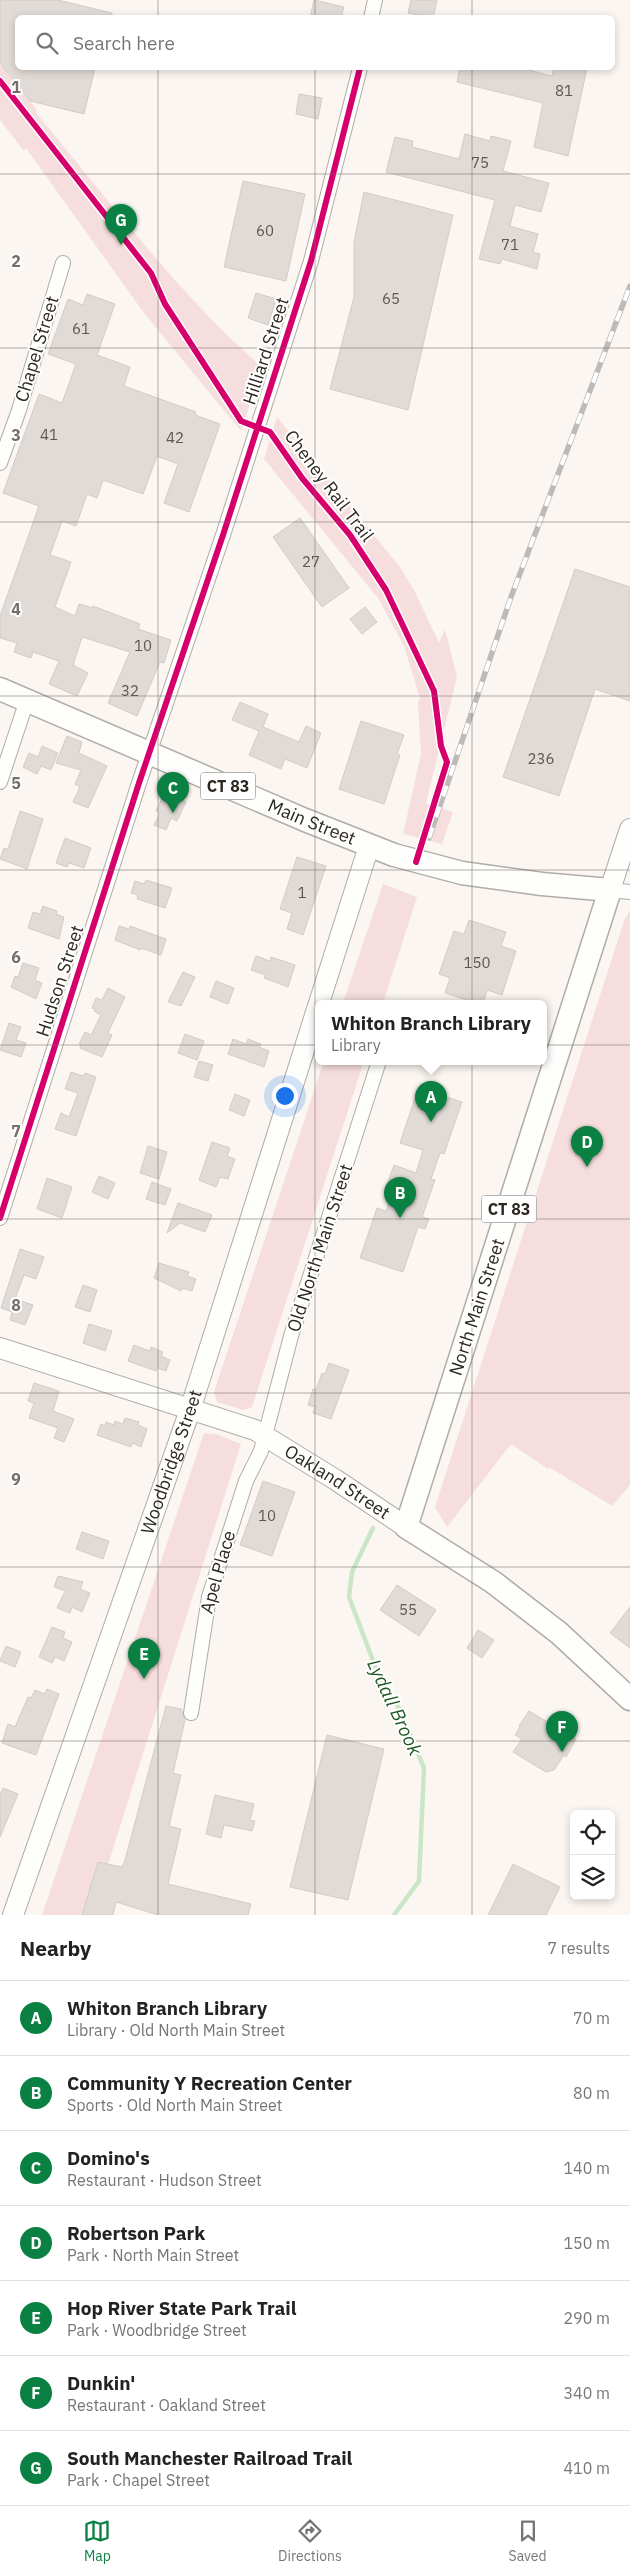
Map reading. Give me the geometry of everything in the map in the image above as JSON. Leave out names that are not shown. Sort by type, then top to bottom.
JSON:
[{"type":"main road","name":"Main Street","points":[[0,689],[369,846],[414,861],[462,873],[549,885],[620,891]]},
{"type":"main road","name":"North Main Street","points":[[406,1527],[620,891],[630,829]]},
{"type":"main road","name":"Woodbridge Street","points":[[321,1000],[369,846]]},
{"type":"main road","name":"Woodbridge Street","points":[[14,1915],[190,1410],[315,1018]]},
{"type":"main road","name":"Oakland Street","points":[[0,1348],[245,1427],[265,1436],[493,1582],[558,1633],[630,1699]]},
{"type":"street","points":[[372,15],[375,0]]},
{"type":"street","name":"Hilliard Street","points":[[150,753],[311,261],[359,70]]},
{"type":"street","name":"Chapel Street","points":[[0,463],[19,410],[63,263]]},
{"type":"street","points":[[0,782],[27,700]]},
{"type":"street","name":"Hudson Street","points":[[0,1218],[150,753]]},
{"type":"street","name":"Old North Main Street","points":[[265,1436],[292,1336],[378,1065]]},
{"type":"street","name":"Apel Place","points":[[191,1713],[206,1608],[246,1481],[261,1451],[265,1436]]},
{"type":"shaded area","points":[[0,64],[37,110],[36,113],[144,245],[201,309],[262,367],[241,431],[144,313],[26,148],[24,151],[0,120]]},
{"type":"shaded area","points":[[277,417],[400,567],[415,592],[439,643],[445,629],[457,677],[426,803],[453,812],[442,844],[403,834],[421,754],[418,703],[420,698],[404,646],[378,598],[264,459]]},
{"type":"shaded area","points":[[383,884],[417,897],[384,1000],[344,1000]]},
{"type":"shaded area","points":[[630,911],[630,1485],[612,1506],[549,1467],[548,1469],[511,1444],[447,1527],[435,1507],[625,918]]},
{"type":"shaded area","points":[[323,1065],[363,1065],[252,1407],[243,1410],[217,1402],[214,1392]]},
{"type":"shaded area","points":[[204,1433],[216,1434],[241,1444],[92,1915],[42,1915]]},
{"type":"building","points":[[0,0],[58,0],[112,13],[112,15],[15,15],[15,70],[95,70],[84,114],[30,101],[0,63]]},
{"type":"building","points":[[314,0],[344,7],[342,15],[311,15]]},
{"type":"building","points":[[411,0],[437,0],[434,15],[408,13]]},
{"type":"building","points":[[460,70],[529,70],[552,76],[554,70],[587,70],[568,156],[534,147],[543,103],[457,82]]},
{"type":"building","points":[[299,94],[322,98],[318,119],[296,114]]},
{"type":"building","points":[[465,134],[490,141],[491,136],[511,141],[503,171],[549,183],[541,212],[515,205],[510,226],[538,234],[533,252],[540,254],[537,269],[502,259],[500,264],[479,259],[495,200],[386,172],[395,137],[413,141],[412,147],[459,159]]},
{"type":"building","points":[[243,181],[305,194],[286,281],[224,267]]},
{"type":"building","points":[[364,192],[453,215],[408,410],[330,389],[354,297],[354,242]]},
{"type":"building","points":[[256,293],[276,299],[268,325],[248,318]]},
{"type":"building","points":[[87,294],[115,304],[97,355],[130,367],[124,386],[196,412],[195,415],[220,424],[189,512],[164,503],[178,464],[157,456],[143,494],[103,480],[97,498],[87,494],[76,526],[62,521],[50,555],[71,562],[55,607],[75,616],[79,604],[93,608],[93,606],[140,624],[138,629],[171,640],[164,663],[160,662],[137,716],[108,703],[130,652],[82,637],[73,665],[88,673],[77,696],[49,684],[59,661],[33,652],[31,658],[14,652],[17,643],[0,638],[0,616],[39,506],[3,493],[39,394],[62,403],[76,364],[48,354],[68,299],[83,305]]},
{"type":"building","points":[[300,518],[349,588],[322,607],[273,537]]},
{"type":"building","points":[[575,569],[630,587],[630,701],[595,689],[559,796],[503,777]]},
{"type":"building","points":[[365,607],[377,622],[362,634],[350,619]]},
{"type":"building","points":[[240,702],[268,714],[263,727],[299,742],[306,726],[321,733],[307,768],[285,759],[281,769],[249,755],[259,731],[232,720]]},
{"type":"building","points":[[361,721],[404,735],[397,754],[400,755],[384,804],[339,789]]},
{"type":"building","points":[[67,736],[82,742],[79,753],[107,766],[88,808],[73,802],[80,787],[75,784],[81,770],[56,763]]},
{"type":"building","points":[[42,746],[58,753],[51,770],[41,766],[37,774],[23,767],[29,753],[38,757]]},
{"type":"building","points":[[165,792],[186,802],[177,821],[171,818],[166,830],[154,825],[160,813],[156,811]]},
{"type":"building","points":[[20,811],[43,819],[27,869],[0,859],[4,848],[8,849]]},
{"type":"building","points":[[65,838],[91,848],[84,868],[69,863],[67,867],[56,863]]},
{"type":"building","points":[[297,857],[326,866],[303,935],[287,929],[292,913],[280,909]]},
{"type":"building","points":[[146,880],[172,888],[165,908],[137,899],[138,895],[131,893],[135,881],[144,884]]},
{"type":"building","points":[[43,906],[57,911],[56,914],[64,917],[59,939],[28,928],[33,912],[40,914]]},
{"type":"building","points":[[469,920],[506,932],[501,946],[516,951],[502,995],[487,990],[484,1000],[467,1000],[445,993],[450,978],[439,974],[454,931],[464,934]]},
{"type":"building","points":[[119,926],[129,929],[130,926],[166,939],[161,955],[141,948],[140,950],[115,940]]},
{"type":"building","points":[[256,956],[270,961],[271,957],[295,965],[288,987],[264,978],[265,975],[251,970]]},
{"type":"building","points":[[23,963],[39,968],[35,980],[42,983],[36,999],[11,987],[15,976],[18,977]]},
{"type":"building","points":[[183,972],[195,977],[181,1006],[168,1002]]},
{"type":"building","points":[[216,981],[234,988],[228,1004],[210,997]]},
{"type":"building","points":[[108,988],[125,997],[108,1033],[112,1035],[102,1057],[80,1048],[81,1045],[79,1044],[85,1032],[91,1035],[101,1015],[92,1008],[96,998],[102,1000]]},
{"type":"building","points":[[9,1023],[21,1027],[16,1040],[26,1043],[21,1057],[0,1050]]},
{"type":"building","points":[[185,1034],[204,1041],[197,1060],[178,1053]]},
{"type":"building","points":[[233,1039],[246,1044],[248,1039],[261,1044],[259,1047],[269,1051],[264,1067],[228,1054]]},
{"type":"building","points":[[199,1061],[213,1065],[208,1081],[194,1077]]},
{"type":"building","points":[[71,1072],[83,1076],[85,1073],[96,1077],[76,1136],[55,1129],[61,1113],[69,1117],[78,1093],[65,1089]]},
{"type":"building","points":[[235,1094],[250,1100],[244,1116],[229,1110]]},
{"type":"building","points":[[437,1094],[462,1102],[444,1154],[440,1153],[431,1179],[435,1180],[422,1217],[429,1219],[425,1229],[418,1227],[403,1272],[360,1258],[377,1208],[386,1211],[394,1189],[386,1187],[394,1165],[416,1173],[423,1150],[400,1143],[416,1095],[435,1101]]},
{"type":"building","points":[[212,1142],[230,1148],[227,1156],[235,1159],[228,1179],[220,1177],[216,1187],[199,1180]]},
{"type":"building","points":[[148,1146],[167,1152],[159,1179],[140,1173]]},
{"type":"building","points":[[99,1176],[115,1183],[108,1199],[92,1192]]},
{"type":"building","points":[[47,1178],[72,1187],[62,1218],[37,1209]]},
{"type":"building","points":[[152,1182],[171,1189],[165,1205],[146,1199]]},
{"type":"building","points":[[178,1203],[212,1215],[205,1232],[180,1223],[167,1233]]},
{"type":"building","points":[[20,1249],[44,1257],[36,1279],[24,1275],[15,1299],[33,1305],[25,1325],[10,1320],[12,1312],[1,1308]]},
{"type":"building","points":[[159,1263],[189,1272],[187,1276],[196,1279],[192,1291],[182,1288],[181,1291],[154,1278]]},
{"type":"building","points":[[83,1285],[97,1290],[90,1312],[75,1307]]},
{"type":"building","points":[[89,1324],[112,1331],[105,1351],[83,1343]]},
{"type":"building","points":[[134,1345],[150,1351],[151,1347],[163,1352],[161,1356],[170,1360],[166,1371],[157,1368],[156,1371],[128,1361]]},
{"type":"building","points":[[329,1363],[349,1370],[331,1419],[313,1413],[315,1407],[308,1405],[313,1389],[316,1390],[322,1373],[325,1374]]},
{"type":"building","points":[[34,1383],[59,1391],[53,1411],[74,1419],[64,1442],[54,1438],[58,1428],[29,1418],[34,1403],[28,1401]]},
{"type":"building","points":[[125,1418],[139,1422],[138,1425],[147,1429],[141,1447],[132,1443],[131,1447],[97,1435],[101,1424],[105,1426],[106,1422],[114,1425],[115,1421],[123,1424]]},
{"type":"building","points":[[263,1481],[295,1492],[272,1556],[240,1545]]},
{"type":"building","points":[[82,1532],[109,1541],[103,1559],[76,1549]]},
{"type":"building","points":[[58,1576],[83,1582],[80,1589],[90,1593],[82,1612],[72,1607],[70,1613],[57,1608],[65,1591],[54,1587]]},
{"type":"building","points":[[397,1585],[436,1610],[419,1636],[380,1610]]},
{"type":"building","points":[[630,1607],[630,1648],[610,1633]]},
{"type":"building","points":[[52,1627],[65,1632],[63,1638],[72,1642],[64,1661],[55,1657],[52,1663],[39,1657]]},
{"type":"building","points":[[478,1630],[494,1640],[482,1658],[467,1648]]},
{"type":"building","points":[[6,1646],[21,1652],[15,1667],[0,1661]]},
{"type":"building","points":[[47,1689],[59,1694],[36,1755],[2,1743],[8,1724],[15,1727],[28,1697],[31,1698],[35,1690],[45,1694]]},
{"type":"building","points":[[166,1706],[181,1709],[185,1720],[173,1773],[181,1775],[169,1826],[181,1829],[168,1884],[251,1904],[248,1915],[158,1915],[116,1902],[113,1915],[82,1915],[98,1862],[122,1867],[125,1860]]},
{"type":"building","points":[[529,1711],[576,1739],[566,1757],[564,1755],[554,1770],[546,1772],[513,1752],[522,1739],[515,1735]]},
{"type":"building","points":[[327,1735],[384,1749],[348,1900],[290,1887]]},
{"type":"building","points":[[3,1788],[18,1794],[0,1837],[0,1795]]},
{"type":"building","points":[[215,1795],[254,1804],[250,1820],[255,1821],[252,1831],[224,1825],[221,1838],[206,1834]]},
{"type":"building","points":[[513,1864],[560,1887],[546,1915],[488,1915]]},
{"type":"waterway","name":"Lydall Brook","points":[[373,1528],[352,1572],[349,1597],[375,1666],[401,1712],[424,1768],[419,1881],[394,1915]]},
{"type":"railway","points":[[429,838],[511,597],[630,286]]},
{"type":"cycle path","points":[[0,1218],[139,783],[223,535],[311,261],[359,70]]},
{"type":"cycle path","name":"Cheney Rail Trail","points":[[0,81],[151,273],[165,304],[241,421],[270,432],[302,478],[350,535],[386,590],[434,691],[441,746],[447,762],[416,862]]},
{"type":"place","name":"South Manchester Railroad Trail","points":[[121,245]]},
{"type":"place","name":"Domino's","points":[[173,813]]},
{"type":"place","name":"Whiton Branch Library","points":[[431,1122]]},
{"type":"place","name":"Robertson Park","points":[[587,1167]]},
{"type":"place","name":"Community Y Recreation Center","points":[[400,1218]]},
{"type":"place","name":"Hop River State Park Trail","points":[[144,1679]]},
{"type":"place","name":"Dunkin'","points":[[562,1752]]}]
